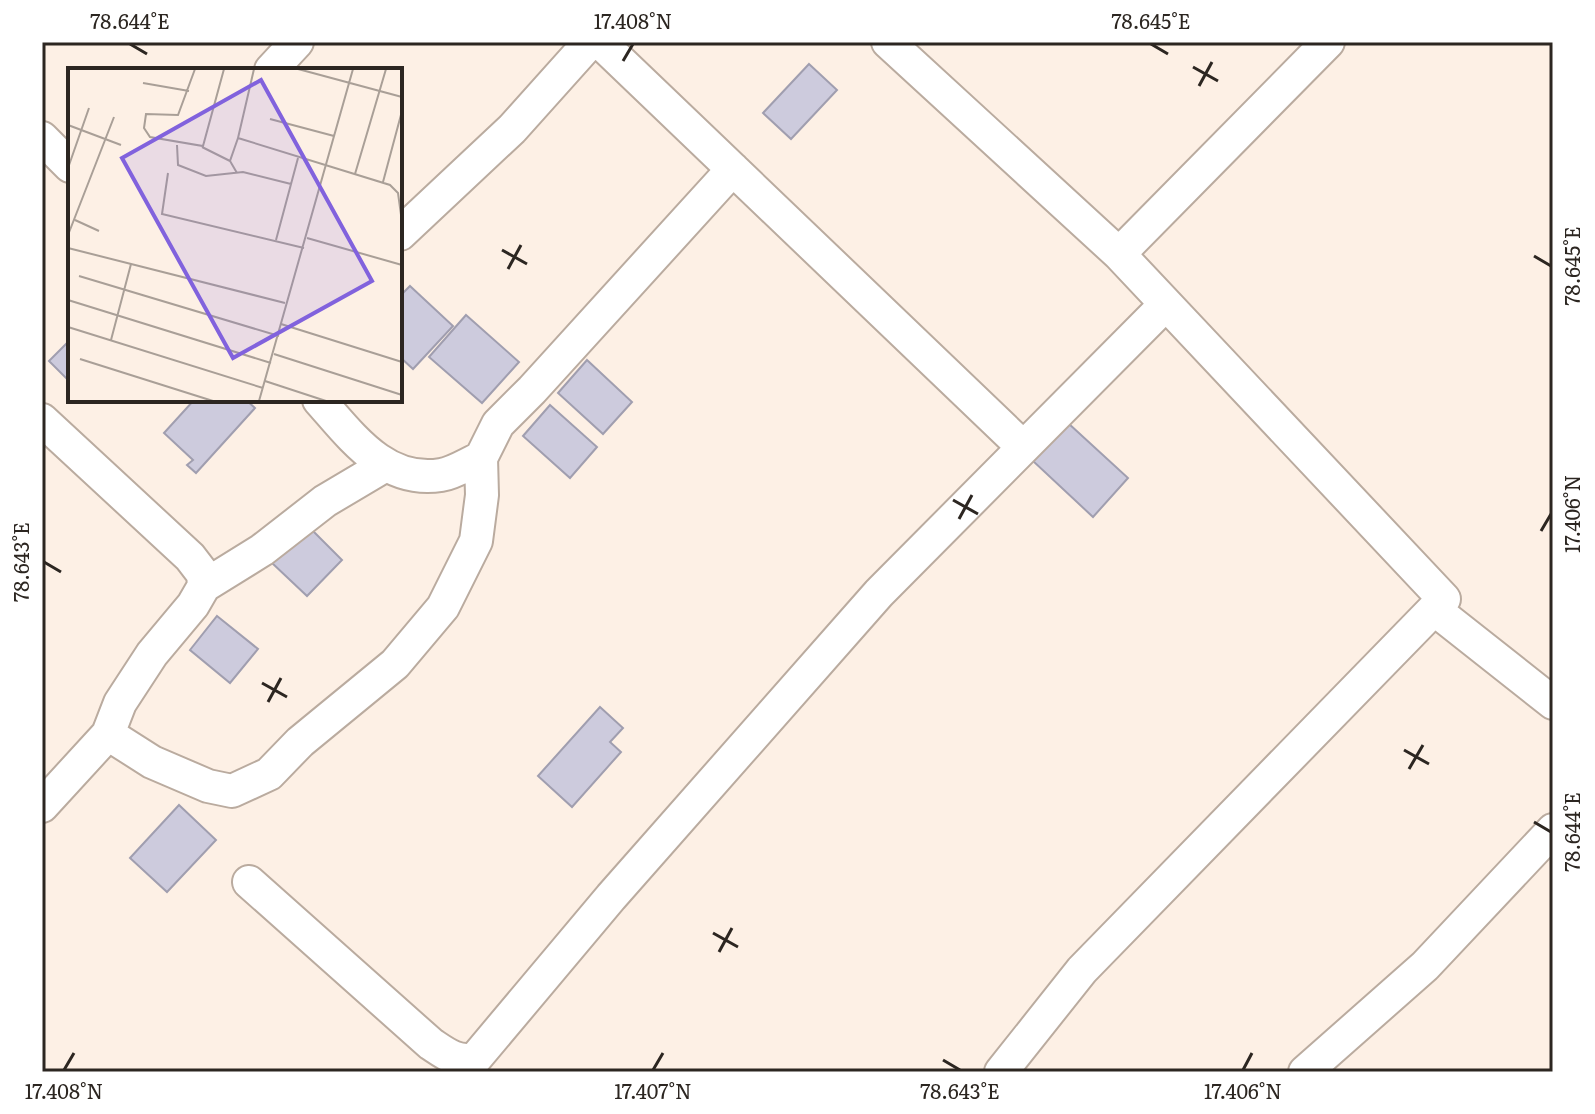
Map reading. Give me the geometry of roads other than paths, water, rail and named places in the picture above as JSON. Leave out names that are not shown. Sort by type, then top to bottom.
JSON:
[{"type":"street","points":[[273,68],[297,42]]},
{"type":"street","points":[[402,232],[512,129],[590,42]]},
{"type":"street","points":[[600,42],[1023,447]]},
{"type":"street","points":[[888,42],[1119,254],[1444,599],[1082,970],[1001,1072]]},
{"type":"street","points":[[1119,254],[1328,42]]},
{"type":"street","points":[[42,138],[68,164]]},
{"type":"street","points":[[108,734],[152,762],[208,786],[232,791],[269,774],[300,742],[395,664],[443,607],[476,541],[482,495],[481,458],[498,424],[733,169]]},
{"type":"street","points":[[249,882],[431,1044],[453,1058],[464,1061],[475,1059],[621,885],[868,605],[1165,305]]},
{"type":"street","points":[[321,402],[384,466],[410,474],[442,475],[481,458]]},
{"type":"street","points":[[42,420],[190,557],[203,574],[204,586]]},
{"type":"street","points":[[42,806],[108,734],[120,703],[152,654],[193,605],[204,586],[262,550],[325,501],[384,466]]},
{"type":"street","points":[[1434,609],[1553,703]]},
{"type":"street","points":[[1305,1072],[1425,966],[1553,830]]}]
